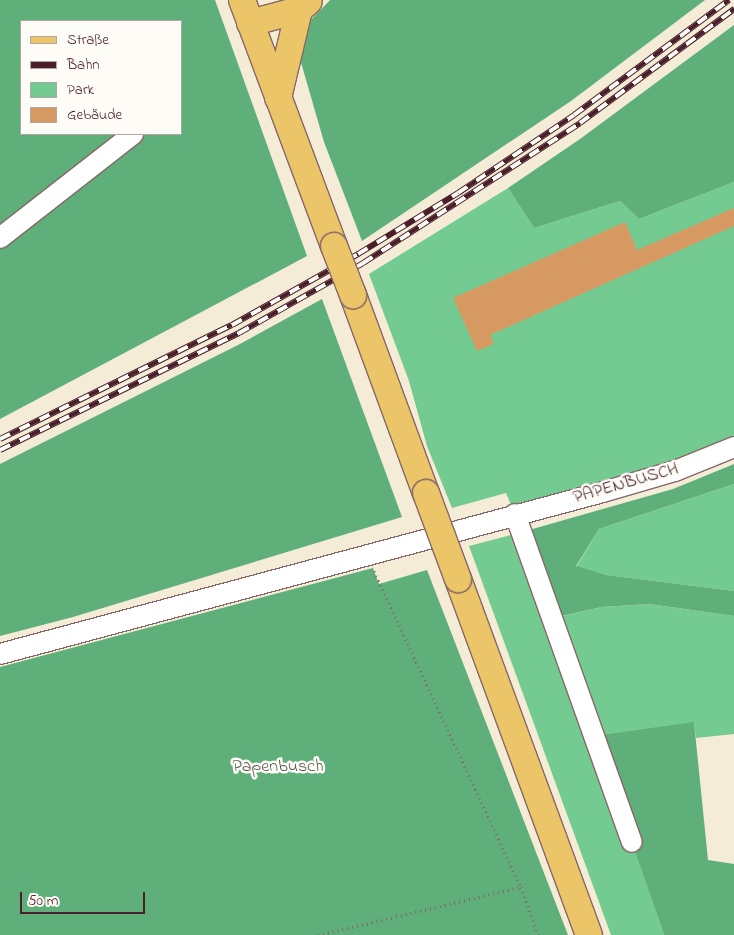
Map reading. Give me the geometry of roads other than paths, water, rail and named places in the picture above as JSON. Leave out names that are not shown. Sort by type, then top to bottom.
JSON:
[{"type":"main road","points":[[278,98],[305,5],[248,7],[278,98],[589,935]]},
{"type":"street","points":[[0,238],[132,135]]},
{"type":"street","name":"PAPENBUSCH","points":[[0,654],[676,471],[734,447]]},
{"type":"street","points":[[515,514],[632,842]]},
{"type":"railway","points":[[0,439],[232,325],[358,254],[458,193],[574,115],[729,0]]},
{"type":"railway","points":[[0,450],[239,333],[363,263],[580,123],[734,9]]},
{"type":"park label","name":"Papenbusch","points":[[278,767]]}]
